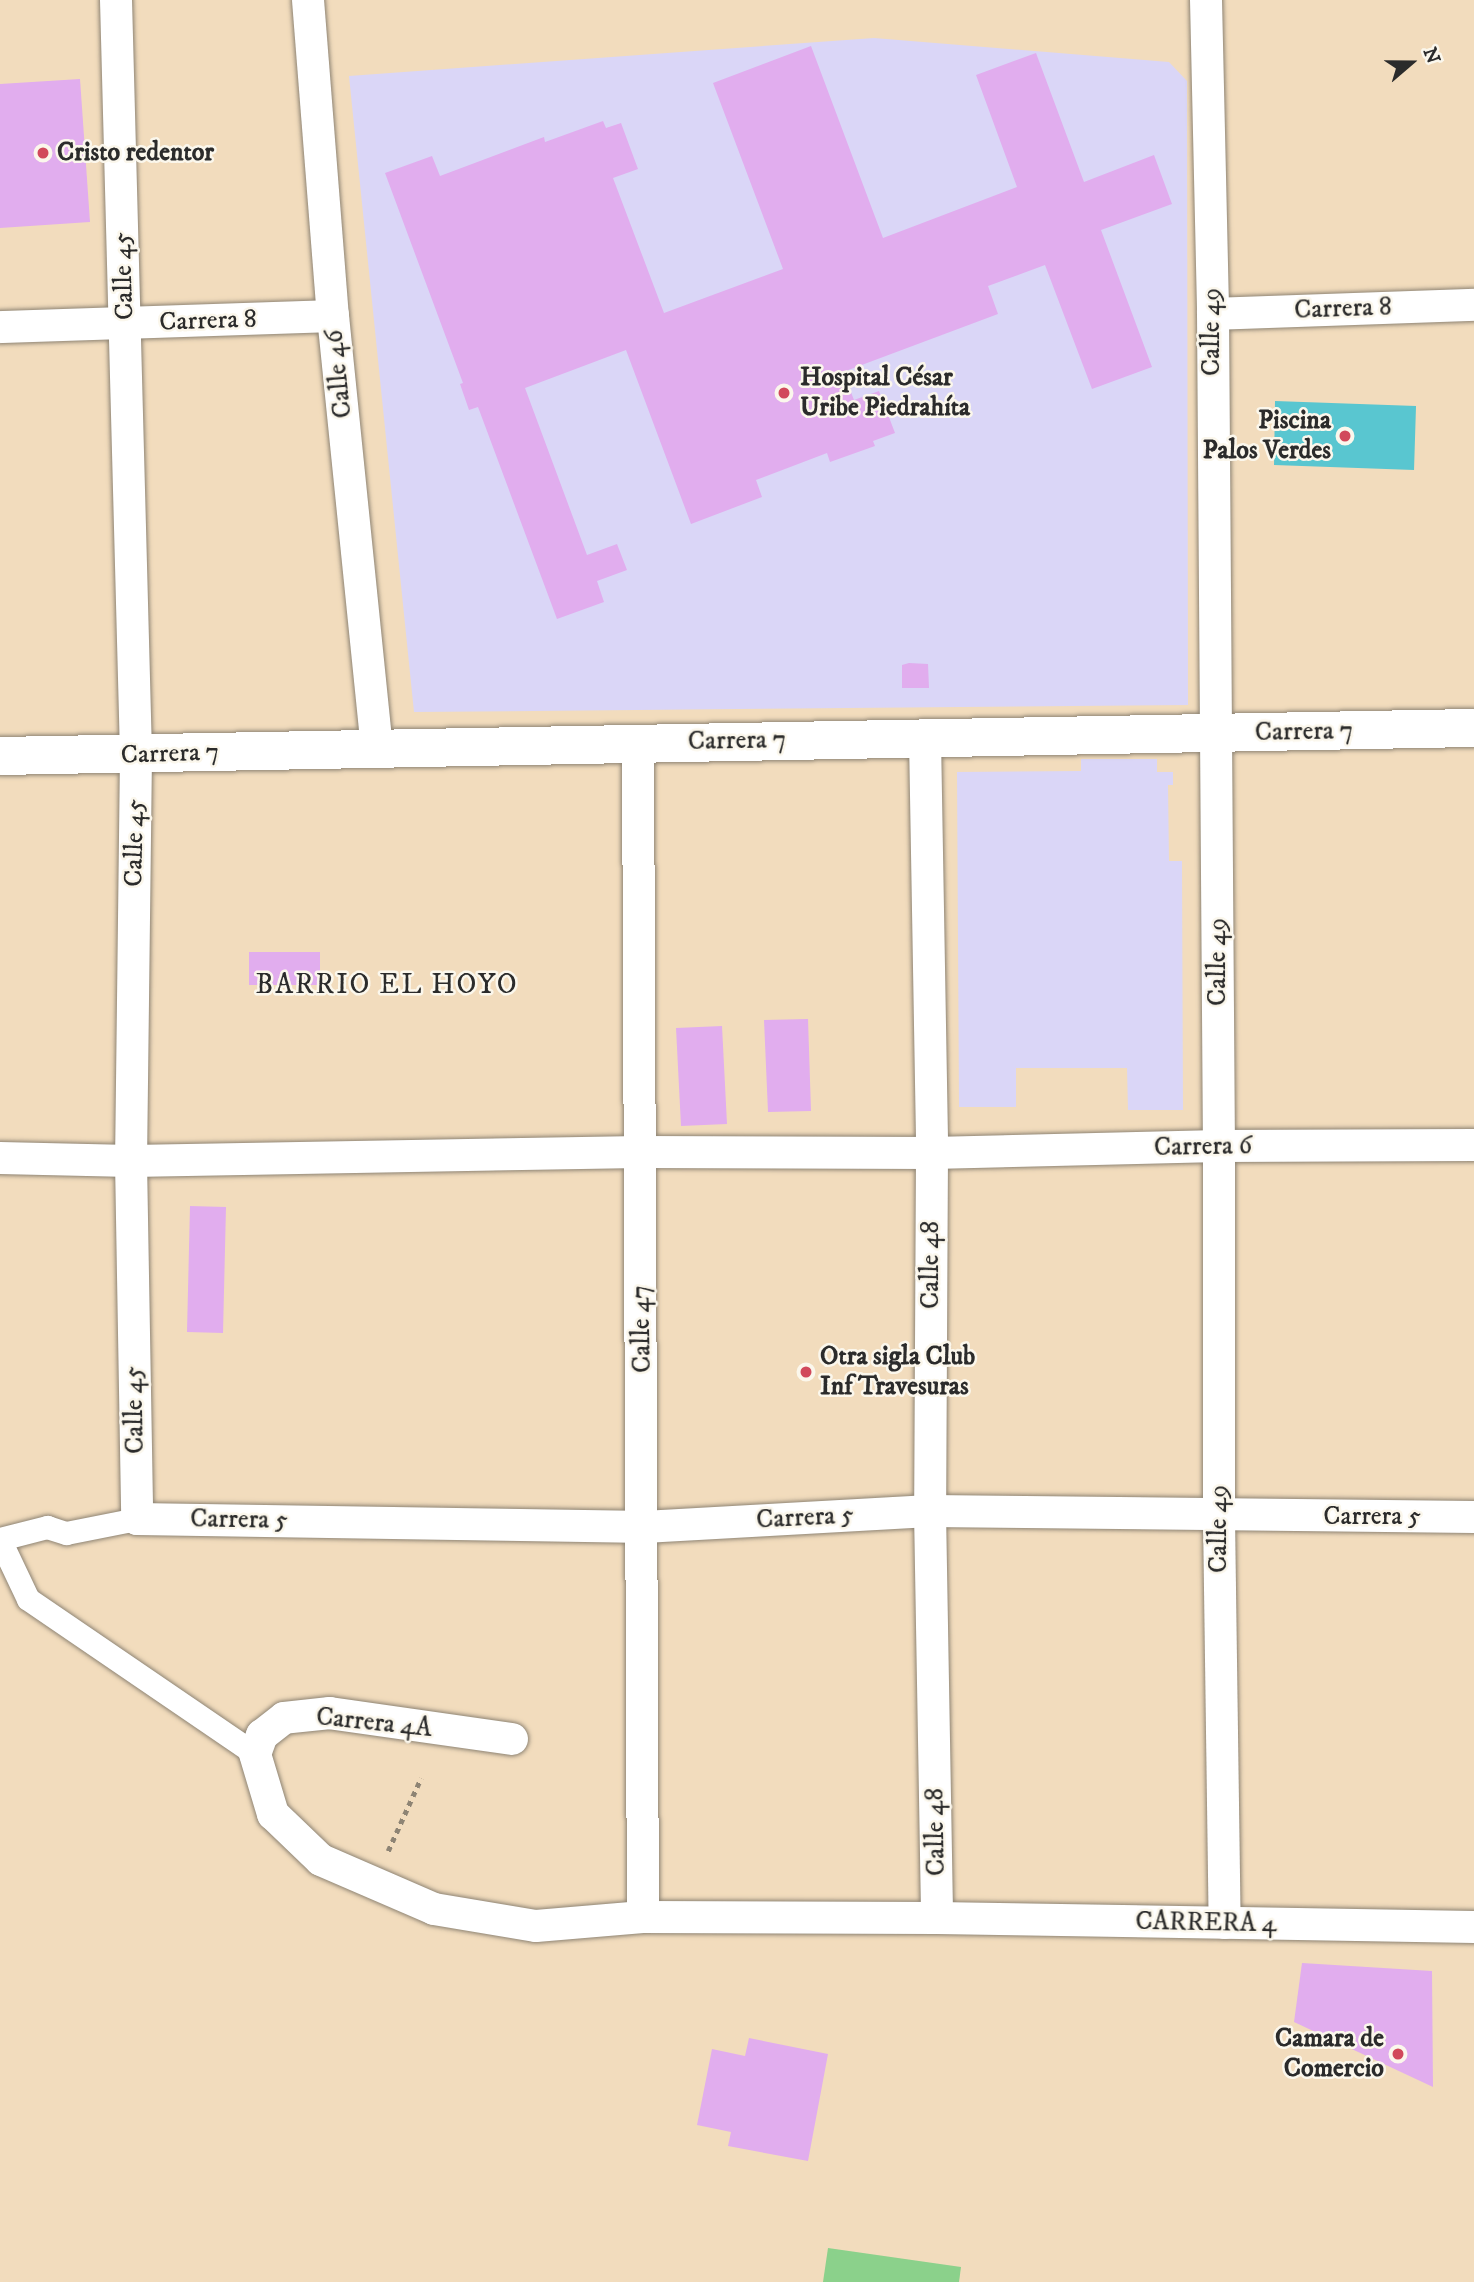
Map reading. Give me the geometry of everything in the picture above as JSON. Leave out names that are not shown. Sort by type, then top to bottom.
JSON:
[{"type":"main road","name":"Carrera 7","points":[[0,756],[1474,728]]},
{"type":"street","name":"Calle 45","points":[[116,0],[136,755],[131,1161],[137,1519]]},
{"type":"street","name":"Calle 46","points":[[308,0],[333,316],[377,747]]},
{"type":"street","name":"Calle 49","points":[[1206,0],[1213,314],[1219,1517],[1225,1923]]},
{"type":"street","name":"Carrera 8","points":[[1213,314],[1474,305]]},
{"type":"street","name":"Carrera 8","points":[[0,327],[333,316]]},
{"type":"street","name":"Calle 48","points":[[926,738],[932,1153],[930,1511],[937,1918]]},
{"type":"street","name":"Calle 47","points":[[638,742],[644,1527],[643,1917]]},
{"type":"street","name":"Carrera 6","points":[[0,1158],[131,1161],[640,1152],[932,1153],[1219,1146],[1474,1145]]},
{"type":"street","name":"Carrera 5","points":[[137,1519],[644,1527],[930,1511],[1219,1517],[1474,1517]]},
{"type":"street","points":[[137,1519],[66,1533],[47,1527],[0,1539],[28,1599],[255,1754]]},
{"type":"street","name":"Carrera 4A","points":[[255,1754],[262,1735],[284,1718],[330,1713],[512,1739]]},
{"type":"street","name":"CARRERA 4","points":[[255,1754],[273,1814],[321,1860],[434,1909],[536,1926],[643,1917],[937,1918],[1474,1927]]},
{"type":"path","points":[[374,1881],[421,1778]]},
{"type":"shaded area","name":"Hospital César Uribe Piedrahíta","points":[[874,38],[1169,62],[1187,81],[1188,705],[414,712],[349,76]]},
{"type":"shaded area","points":[[1081,759],[1157,759],[1157,772],[1173,772],[1173,785],[1168,785],[1169,861],[1182,861],[1183,1110],[1128,1110],[1127,1068],[1016,1068],[1016,1107],[959,1107],[957,772],[1081,771]]},
{"type":"green space","points":[[828,2248],[961,2267],[959,2282],[823,2282]]},
{"type":"water","name":"Piscina Palos Verdes","points":[[1275,401],[1416,406],[1414,470],[1274,465]]},
{"type":"building","points":[[811,46],[883,238],[1017,187],[976,75],[1036,53],[1084,182],[1154,155],[1172,204],[1101,230],[1152,367],[1092,389],[1045,265],[988,286],[998,314],[843,372],[854,400],[879,391],[895,433],[873,441],[875,446],[830,462],[827,453],[756,480],[762,497],[691,524],[626,350],[525,388],[587,555],[617,544],[627,570],[597,581],[604,602],[557,619],[478,407],[469,410],[460,384],[463,383],[385,173],[432,156],[440,176],[544,137],[545,142],[603,121],[606,128],[621,123],[638,169],[613,178],[664,313],[783,269],[713,83]]},
{"type":"building","name":"Cristo redentor","points":[[80,79],[90,222],[0,228],[0,84]]},
{"type":"building","points":[[928,664],[929,688],[902,688],[902,665]]},
{"type":"building","points":[[249,952],[320,952],[320,985],[249,985]]},
{"type":"building","points":[[808,1019],[811,1111],[768,1112],[764,1020]]},
{"type":"building","points":[[722,1026],[727,1124],[681,1126],[676,1028]]},
{"type":"building","points":[[190,1206],[226,1207],[223,1333],[187,1332]]},
{"type":"building","name":"Camara de Comercio","points":[[1302,1963],[1432,1971],[1433,2087],[1294,2022]]},
{"type":"building","points":[[749,2038],[828,2054],[808,2161],[728,2146],[731,2132],[697,2125],[712,2049],[745,2056]]},
{"type":"place","name":"Cristo redentor","points":[[43,153]]},
{"type":"place","name":"Hospital César Uribe Piedrahíta","points":[[784,393]]},
{"type":"place","name":"Piscina Palos Verdes","points":[[1345,436]]},
{"type":"place","name":"Otra sigla Club Inf Travesuras","points":[[806,1372]]},
{"type":"place","name":"Camara de Comercio","points":[[1398,2054]]},
{"type":"district","name":"BARRIO EL HOYO","points":[[387,985]]}]
